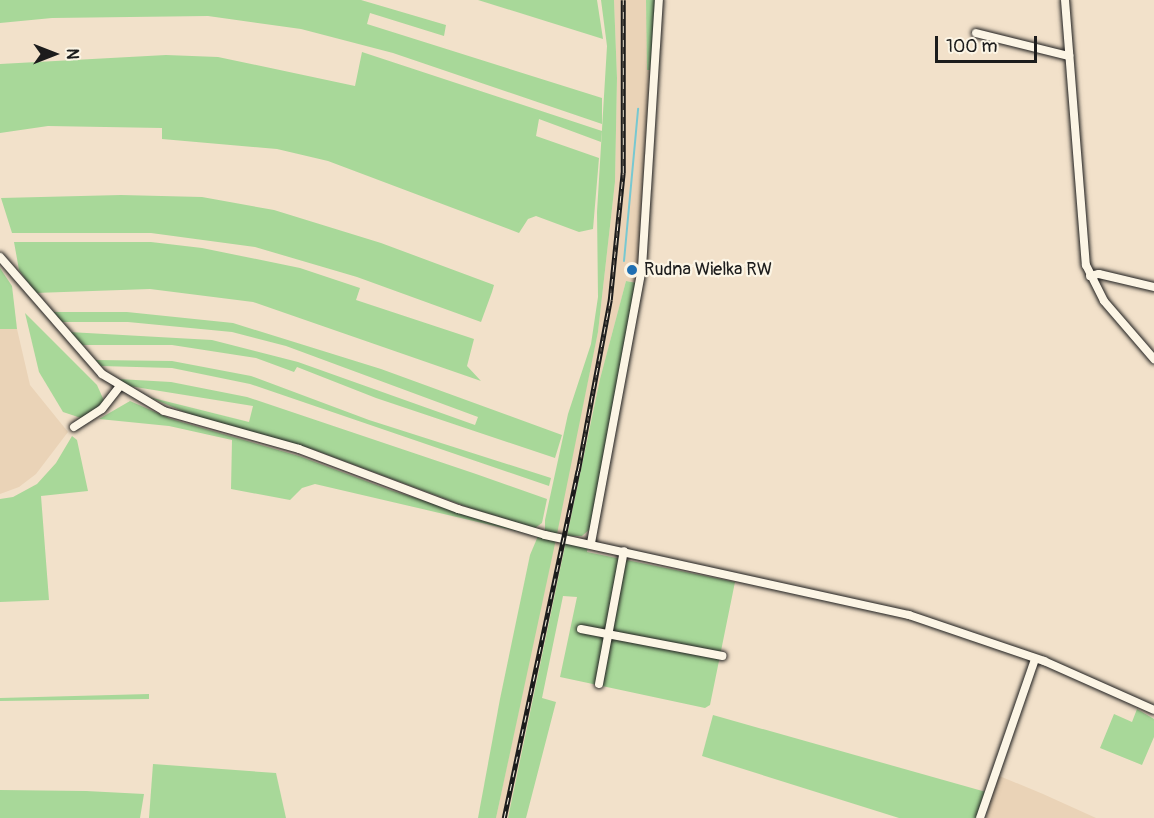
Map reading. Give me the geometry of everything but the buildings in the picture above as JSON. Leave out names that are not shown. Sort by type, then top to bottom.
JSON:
[{"type":"street","points":[[591,543],[642,268],[659,0]]},
{"type":"street","points":[[1065,0],[1082,250],[1090,276],[1108,306],[1154,359]]},
{"type":"street","points":[[976,33],[1069,56]]},
{"type":"street","points":[[0,256],[81,353],[119,387],[164,411],[299,449],[458,509],[545,535],[878,606],[1035,659],[1154,710]]},
{"type":"street","points":[[1090,276],[1100,274],[1154,287]]},
{"type":"street","points":[[74,427],[102,409],[119,387]]},
{"type":"street","points":[[598,684],[624,551]]},
{"type":"street","points":[[581,629],[722,656]]},
{"type":"street","points":[[980,818],[1035,659]]},
{"type":"shaded area","points":[[614,0],[646,0],[650,70],[637,282],[626,281],[600,379],[508,818],[496,818],[598,332],[615,182],[617,78]]},
{"type":"shaded area","points":[[0,329],[17,329],[30,385],[68,432],[36,474],[19,487],[0,494]]},
{"type":"shaded area","points":[[997,775],[1043,794],[1096,818],[986,818]]},
{"type":"green space","points":[[0,0],[361,0],[446,25],[444,36],[370,13],[367,24],[602,98],[602,124],[393,53],[301,29],[208,16],[52,18],[0,23]]},
{"type":"green space","points":[[478,0],[597,0],[603,39]]},
{"type":"green space","points":[[601,0],[614,0],[617,78],[615,182],[598,332],[557,534],[545,530],[545,520],[568,414],[591,344],[598,297],[597,212],[607,46]]},
{"type":"green space","points":[[646,0],[657,0],[650,70],[647,70]]},
{"type":"green space","points":[[362,52],[602,131],[601,142],[539,119],[536,136],[599,158],[593,229],[579,232],[536,216],[528,219],[519,233],[328,161],[277,149],[162,139],[162,128],[48,126],[0,133],[0,64],[166,55],[218,57],[355,86]]},
{"type":"green space","points":[[121,195],[202,197],[274,210],[381,243],[494,285],[481,322],[357,277],[255,247],[151,233],[12,233],[1,198]]},
{"type":"green space","points":[[14,242],[151,242],[202,248],[300,268],[360,288],[356,300],[474,339],[467,366],[481,381],[253,302],[150,289],[35,293],[19,270]]},
{"type":"green space","points":[[0,268],[12,286],[17,329],[0,329]]},
{"type":"green space","points":[[626,281],[637,283],[591,528],[582,536],[567,536],[600,379]]},
{"type":"green space","points":[[52,312],[127,312],[233,323],[381,369],[562,435],[555,458],[376,398],[297,367],[294,372],[256,358],[172,345],[80,345],[69,332],[212,340],[298,362],[475,425],[478,417],[286,346],[232,332],[128,322],[61,322]]},
{"type":"green space","points":[[25,313],[97,385],[105,403],[81,418],[63,412],[39,372]]},
{"type":"green space","points":[[95,360],[172,361],[251,376],[369,420],[551,478],[549,486],[250,384],[172,368],[101,366]]},
{"type":"green space","points":[[118,379],[171,382],[247,397],[476,474],[547,499],[542,523],[535,528],[470,508],[312,449],[194,416],[149,397],[249,422],[253,406],[129,386]]},
{"type":"green space","points":[[130,401],[171,419],[299,456],[390,490],[534,535],[315,484],[302,488],[290,500],[231,489],[232,440],[169,426],[99,419]]},
{"type":"green space","points":[[72,436],[77,440],[88,491],[41,496],[49,600],[0,602],[0,499],[13,497],[37,484],[56,463]]},
{"type":"green space","points":[[538,536],[556,539],[496,818],[478,818],[530,555]]},
{"type":"green space","points":[[566,541],[588,546],[587,552],[735,582],[710,705],[705,708],[560,677],[577,597],[563,596],[542,698],[556,702],[526,818],[508,818]]},
{"type":"green space","points":[[149,694],[149,699],[0,701],[0,698]]},
{"type":"green space","points":[[1137,709],[1154,719],[1154,737],[1142,765],[1100,748],[1114,714],[1132,722]]},
{"type":"green space","points":[[713,715],[986,792],[978,818],[899,818],[702,756]]},
{"type":"green space","points":[[153,764],[276,773],[286,818],[149,818]]},
{"type":"green space","points":[[0,790],[144,794],[140,818],[0,818]]},
{"type":"waterway","points":[[624,261],[638,109]]},
{"type":"railway","points":[[504,818],[578,471],[610,300],[623,173],[623,0]]},
{"type":"place","name":"Rudna Wielka RW","points":[[632,270]]}]
